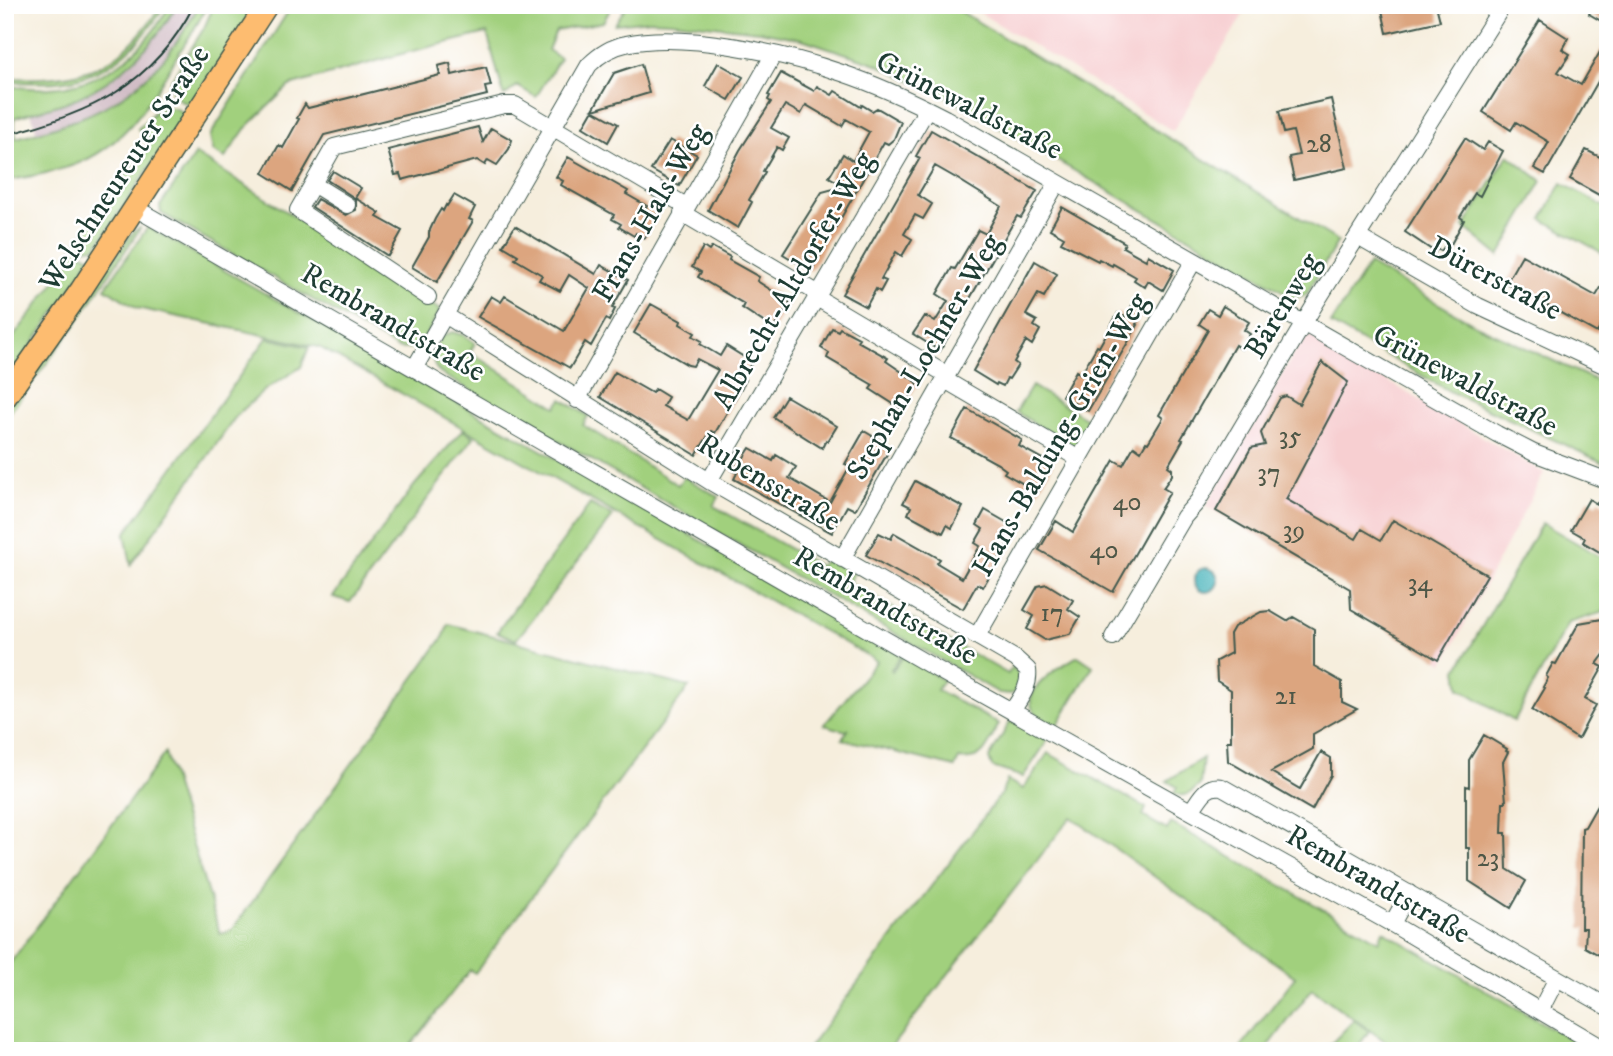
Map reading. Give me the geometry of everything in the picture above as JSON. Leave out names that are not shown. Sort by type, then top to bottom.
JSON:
[{"type":"main road","name":"Welschneureuter Straße","points":[[5,398],[35,358],[135,208],[267,5]]},
{"type":"street","name":"Bärenweg","points":[[1113,637],[1184,517],[1198,501],[1303,325],[1503,5]]},
{"type":"street","name":"Grünewaldstraße","points":[[415,367],[589,65],[597,57],[616,47],[638,42],[690,42],[774,54],[842,73],[904,97],[1303,325],[1522,446],[1608,481]]},
{"type":"street","name":"Frans-Hals-Weg","points":[[577,400],[774,54]]},
{"type":"street","points":[[428,297],[298,210],[334,147],[504,105],[515,105],[1079,459]]},
{"type":"street","name":"Albrecht-Altdorfer-Weg","points":[[709,481],[927,109]]},
{"type":"street","name":"Stephan-Lochner-Weg","points":[[842,559],[1058,183]]},
{"type":"street","points":[[313,184],[347,205]]},
{"type":"street","name":"Rembrandtstraße","points":[[135,208],[1012,711],[1392,924],[1608,1051]]},
{"type":"street","name":"Dürerstraße","points":[[1358,237],[1478,306],[1608,367]]},
{"type":"street","name":"Hans-Baldung-Grien-Weg","points":[[977,636],[1193,262]]},
{"type":"street","name":"Rubensstraße","points":[[445,315],[709,481],[1016,659],[1028,670],[1027,688],[1012,711]]},
{"type":"street","points":[[1191,811],[1210,786],[1222,787],[1608,1007]]},
{"type":"street","points":[[1392,924],[1409,894]]},
{"type":"street","points":[[1540,1011],[1557,978]]},
{"type":"shaded area","points":[[177,5],[199,5],[175,46],[136,88],[108,107],[37,133],[31,113],[77,98],[111,78],[148,45]]},
{"type":"shaded area","points":[[967,5],[1249,5],[1173,131]]},
{"type":"shaded area","points":[[1306,333],[1544,473],[1444,663],[1351,609],[1352,590],[1206,506]]},
{"type":"green space","points":[[162,5],[165,5],[156,19],[135,44],[96,72],[57,82],[5,82],[5,78],[57,77],[96,68],[113,59],[129,45]]},
{"type":"green space","points":[[170,5],[177,5],[158,33],[121,71],[69,101],[14,118],[16,138],[77,119],[125,95],[164,58],[199,5],[207,5],[152,96],[131,125],[91,158],[57,170],[5,181],[5,86],[69,86],[105,73],[135,51],[160,22]]},
{"type":"green space","points":[[214,5],[258,5],[191,104],[183,102],[173,95],[170,82],[204,28]]},
{"type":"green space","points":[[292,5],[613,5],[603,22],[556,31],[548,50],[560,58],[536,97],[517,86],[504,96],[487,33],[289,86],[245,129],[225,158],[213,151],[210,136]]},
{"type":"green space","points":[[627,5],[950,5],[1338,241],[1306,295],[1294,298],[942,94],[874,63],[802,39],[759,31],[650,20],[615,24]]},
{"type":"green space","points":[[175,108],[185,114],[96,247],[81,249],[81,254],[91,256],[68,294],[5,382],[5,348],[70,262],[73,247],[151,141],[138,129],[155,111]]},
{"type":"green space","points":[[196,154],[440,310],[424,338],[413,347],[397,348],[161,213],[160,206]]},
{"type":"green space","points":[[1508,155],[1542,181],[1499,256],[1464,227]]},
{"type":"green space","points":[[1562,183],[1608,209],[1608,256],[1542,219]]},
{"type":"green space","points":[[141,227],[76,324],[5,419],[5,410],[133,232]]},
{"type":"green space","points":[[148,227],[902,655],[892,671],[904,656],[943,680],[937,690],[999,724],[985,750],[975,758],[959,759],[955,767],[842,739],[849,729],[846,731],[824,725],[877,661],[319,347],[137,308],[105,288]]},
{"type":"green space","points":[[1369,264],[1476,325],[1608,386],[1608,465],[1451,392],[1331,324]]},
{"type":"green space","points":[[452,332],[475,343],[470,352],[556,407],[562,399],[588,416],[583,425],[678,485],[684,477],[719,497],[714,506],[820,566],[826,558],[853,574],[849,583],[1008,674],[1013,666],[1020,677],[1017,690],[1011,694],[999,693],[440,373],[434,364],[434,350],[442,336]]},
{"type":"green space","points":[[267,338],[309,347],[301,367],[265,390],[237,415],[131,564],[125,534]]},
{"type":"green space","points":[[1032,386],[1092,422],[1076,449],[1016,412]]},
{"type":"green space","points":[[463,430],[474,437],[350,602],[333,597],[414,486]]},
{"type":"green space","points":[[590,504],[613,516],[516,640],[497,632]]},
{"type":"green space","points":[[1542,523],[1608,561],[1608,603],[1604,612],[1568,623],[1514,721],[1460,688],[1457,670]]},
{"type":"green space","points":[[448,624],[689,687],[475,973],[470,970],[406,1051],[5,1051],[5,970],[165,753],[220,934],[232,930],[444,636]]},
{"type":"green space","points":[[1078,656],[1093,666],[1056,727],[1033,710],[1033,694],[1045,678]]},
{"type":"green space","points":[[1011,720],[1046,738],[1046,743],[1023,777],[992,767],[989,758]]},
{"type":"green space","points":[[1048,753],[1146,808],[1143,816],[1167,830],[1171,823],[1379,941],[1383,931],[1591,1051],[1399,1051],[1312,989],[1265,1051],[1238,1051],[1295,977],[1071,817],[888,1051],[806,1051],[1002,793],[1007,780],[1023,789]]},
{"type":"green space","points":[[1203,758],[1200,785],[1185,795],[1174,793],[1177,787],[1167,781]]},
{"type":"green space","points":[[1354,1020],[1369,1031],[1355,1051],[1324,1051]]},
{"type":"water","points":[[1206,568],[1215,571],[1218,580],[1215,589],[1206,592],[1197,589],[1194,580],[1197,571]]},
{"type":"building","points":[[1391,5],[1436,5],[1440,21],[1387,33],[1382,10],[1392,8]]},
{"type":"building","points":[[1594,5],[1608,5],[1608,25],[1589,14]]},
{"type":"building","points":[[1540,20],[1568,38],[1562,49],[1570,54],[1558,72],[1581,85],[1608,38],[1608,64],[1545,174],[1534,168],[1549,142],[1516,122],[1511,130],[1483,112]]},
{"type":"building","points":[[450,63],[452,75],[486,67],[491,86],[485,87],[487,95],[324,135],[292,191],[263,173],[279,145],[283,148],[305,104],[308,108],[440,75],[438,66]]},
{"type":"building","points":[[718,63],[743,77],[729,100],[705,86]]},
{"type":"building","points":[[641,64],[649,93],[593,110],[618,124],[608,142],[583,127],[614,73]]},
{"type":"building","points":[[781,73],[814,91],[817,86],[832,95],[835,91],[861,107],[862,105],[872,111],[877,108],[901,122],[894,139],[888,144],[884,142],[811,271],[783,254],[822,192],[845,186],[829,177],[843,154],[853,161],[869,132],[846,119],[842,126],[806,105],[801,114],[785,105],[771,128],[789,138],[782,150],[777,147],[763,171],[765,172],[749,200],[752,202],[738,228],[708,210],[740,150],[771,102],[768,95]]},
{"type":"building","points":[[1331,99],[1347,168],[1294,180],[1289,157],[1299,155],[1293,131],[1284,133],[1279,111]]},
{"type":"building","points":[[478,127],[483,142],[491,128],[512,140],[497,165],[488,160],[485,165],[477,160],[402,180],[400,174],[395,175],[388,150]]},
{"type":"building","points":[[931,130],[1037,191],[1021,218],[1017,216],[940,351],[913,334],[925,316],[935,322],[948,301],[937,294],[978,230],[986,234],[1001,206],[956,178],[935,166],[918,195],[932,204],[923,219],[915,215],[904,234],[912,239],[902,256],[896,252],[881,279],[886,281],[880,292],[876,289],[866,307],[842,294],[920,158],[916,156]]},
{"type":"building","points":[[1465,138],[1483,150],[1488,142],[1503,151],[1480,196],[1475,193],[1460,217],[1464,220],[1451,244],[1448,242],[1441,251],[1437,249],[1435,252],[1405,232]]},
{"type":"building","points":[[670,140],[697,155],[679,186],[651,170]]},
{"type":"building","points":[[1586,150],[1608,161],[1608,200],[1570,179]]},
{"type":"building","points":[[568,157],[628,191],[626,194],[658,216],[645,238],[636,233],[634,236],[619,227],[621,224],[612,219],[614,215],[561,185],[563,181],[556,177]]},
{"type":"building","points":[[333,171],[361,188],[355,198],[380,213],[377,217],[402,231],[388,256],[312,207],[317,199],[346,215],[356,210],[353,197],[327,180]]},
{"type":"building","points":[[454,195],[475,207],[469,219],[473,221],[437,282],[412,267],[429,237],[435,219]]},
{"type":"building","points":[[1062,207],[1125,243],[1123,247],[1146,260],[1148,255],[1174,270],[1163,290],[1148,281],[1145,287],[1134,280],[1136,277],[1113,264],[1112,266],[1099,259],[1098,261],[1061,242],[1064,237],[1050,229]]},
{"type":"building","points":[[515,226],[596,274],[601,265],[628,280],[612,308],[615,309],[609,321],[606,319],[591,346],[585,342],[570,368],[478,317],[491,296],[501,302],[505,296],[564,331],[589,288],[569,275],[560,291],[539,280],[542,275],[515,259],[518,255],[503,246]]},
{"type":"building","points":[[703,247],[709,251],[712,247],[730,257],[729,260],[759,277],[757,281],[790,302],[774,329],[742,308],[744,304],[698,277],[701,272],[692,267]]},
{"type":"building","points":[[1522,255],[1596,296],[1608,276],[1608,325],[1603,322],[1597,333],[1506,283]]},
{"type":"building","points":[[1035,261],[1057,274],[1044,297],[1038,294],[1026,315],[1037,321],[1034,326],[1040,330],[1032,345],[1026,341],[1014,362],[1018,365],[1009,379],[1007,378],[1003,386],[997,383],[996,385],[973,371]]},
{"type":"building","points":[[651,304],[681,321],[680,324],[702,341],[700,344],[720,356],[726,346],[752,362],[742,378],[746,380],[715,433],[711,431],[696,455],[600,397],[615,372],[652,393],[655,389],[668,397],[663,406],[688,420],[718,370],[697,359],[693,366],[688,365],[634,333]]},
{"type":"building","points":[[1133,304],[1144,311],[1088,411],[1062,396],[1076,371],[1081,374],[1118,313],[1125,317]]},
{"type":"building","points":[[1223,306],[1249,322],[1244,330],[1250,334],[1241,349],[1235,345],[1181,439],[1183,440],[1168,466],[1172,469],[1172,475],[1163,488],[1170,492],[1113,592],[1039,550],[1056,521],[1073,532],[1114,460],[1123,465],[1134,446],[1141,451],[1146,442],[1148,443],[1163,418],[1159,415],[1208,330],[1199,324],[1208,309],[1218,315]]},
{"type":"building","points":[[832,328],[838,331],[840,328],[859,338],[857,341],[888,358],[886,361],[918,383],[903,410],[870,389],[873,385],[827,358],[829,353],[821,348]]},
{"type":"building","points":[[1322,362],[1348,382],[1286,499],[1356,539],[1362,529],[1381,540],[1393,520],[1487,575],[1438,660],[1351,609],[1350,589],[1216,511],[1251,448],[1265,445],[1261,433],[1280,398],[1286,396],[1299,404]]},
{"type":"building","points":[[786,396],[837,426],[822,448],[773,417]]},
{"type":"building","points":[[967,409],[1022,440],[1019,446],[1053,465],[1038,492],[1004,473],[1006,470],[998,464],[951,438]]},
{"type":"building","points":[[864,431],[891,447],[855,510],[847,506],[832,533],[734,479],[737,473],[732,470],[737,460],[741,462],[750,448],[773,461],[776,455],[796,467],[789,478],[830,502],[850,466],[845,464]]},
{"type":"building","points":[[915,481],[963,507],[952,528],[947,525],[943,533],[908,514],[911,507],[903,503]]},
{"type":"building","points":[[1589,499],[1597,504],[1599,500],[1608,505],[1608,557],[1583,542],[1585,538],[1571,530]]},
{"type":"building","points":[[985,510],[1013,526],[1004,541],[1008,544],[983,587],[977,584],[963,609],[866,555],[879,533],[891,539],[894,533],[940,559],[937,563],[962,578],[980,546],[975,543],[983,529],[977,525]]},
{"type":"building","points":[[1047,584],[1073,600],[1068,609],[1080,617],[1070,634],[1045,640],[1027,629],[1034,616],[1024,610],[1038,586]]},
{"type":"building","points":[[1270,611],[1287,621],[1293,617],[1314,629],[1314,666],[1342,682],[1342,702],[1357,709],[1313,734],[1313,749],[1271,772],[1300,789],[1321,752],[1331,758],[1331,775],[1312,810],[1228,761],[1227,741],[1231,741],[1231,690],[1217,681],[1216,661],[1231,653],[1230,634],[1234,627],[1261,612]]},
{"type":"building","points":[[1608,618],[1608,649],[1597,664],[1603,667],[1585,699],[1596,705],[1578,739],[1532,710],[1545,688],[1543,687],[1548,678],[1546,676],[1553,663],[1556,664],[1579,623]]},
{"type":"building","points":[[1484,735],[1508,752],[1503,762],[1506,802],[1503,802],[1502,833],[1506,833],[1507,869],[1526,881],[1511,908],[1469,881],[1466,786],[1469,787],[1469,760]]},
{"type":"building","points":[[1599,802],[1608,807],[1608,960],[1585,947],[1586,928],[1581,928],[1582,828]]},
{"type":"tram line","points":[[5,135],[64,117],[116,92],[159,57],[178,33],[194,5]]}]
